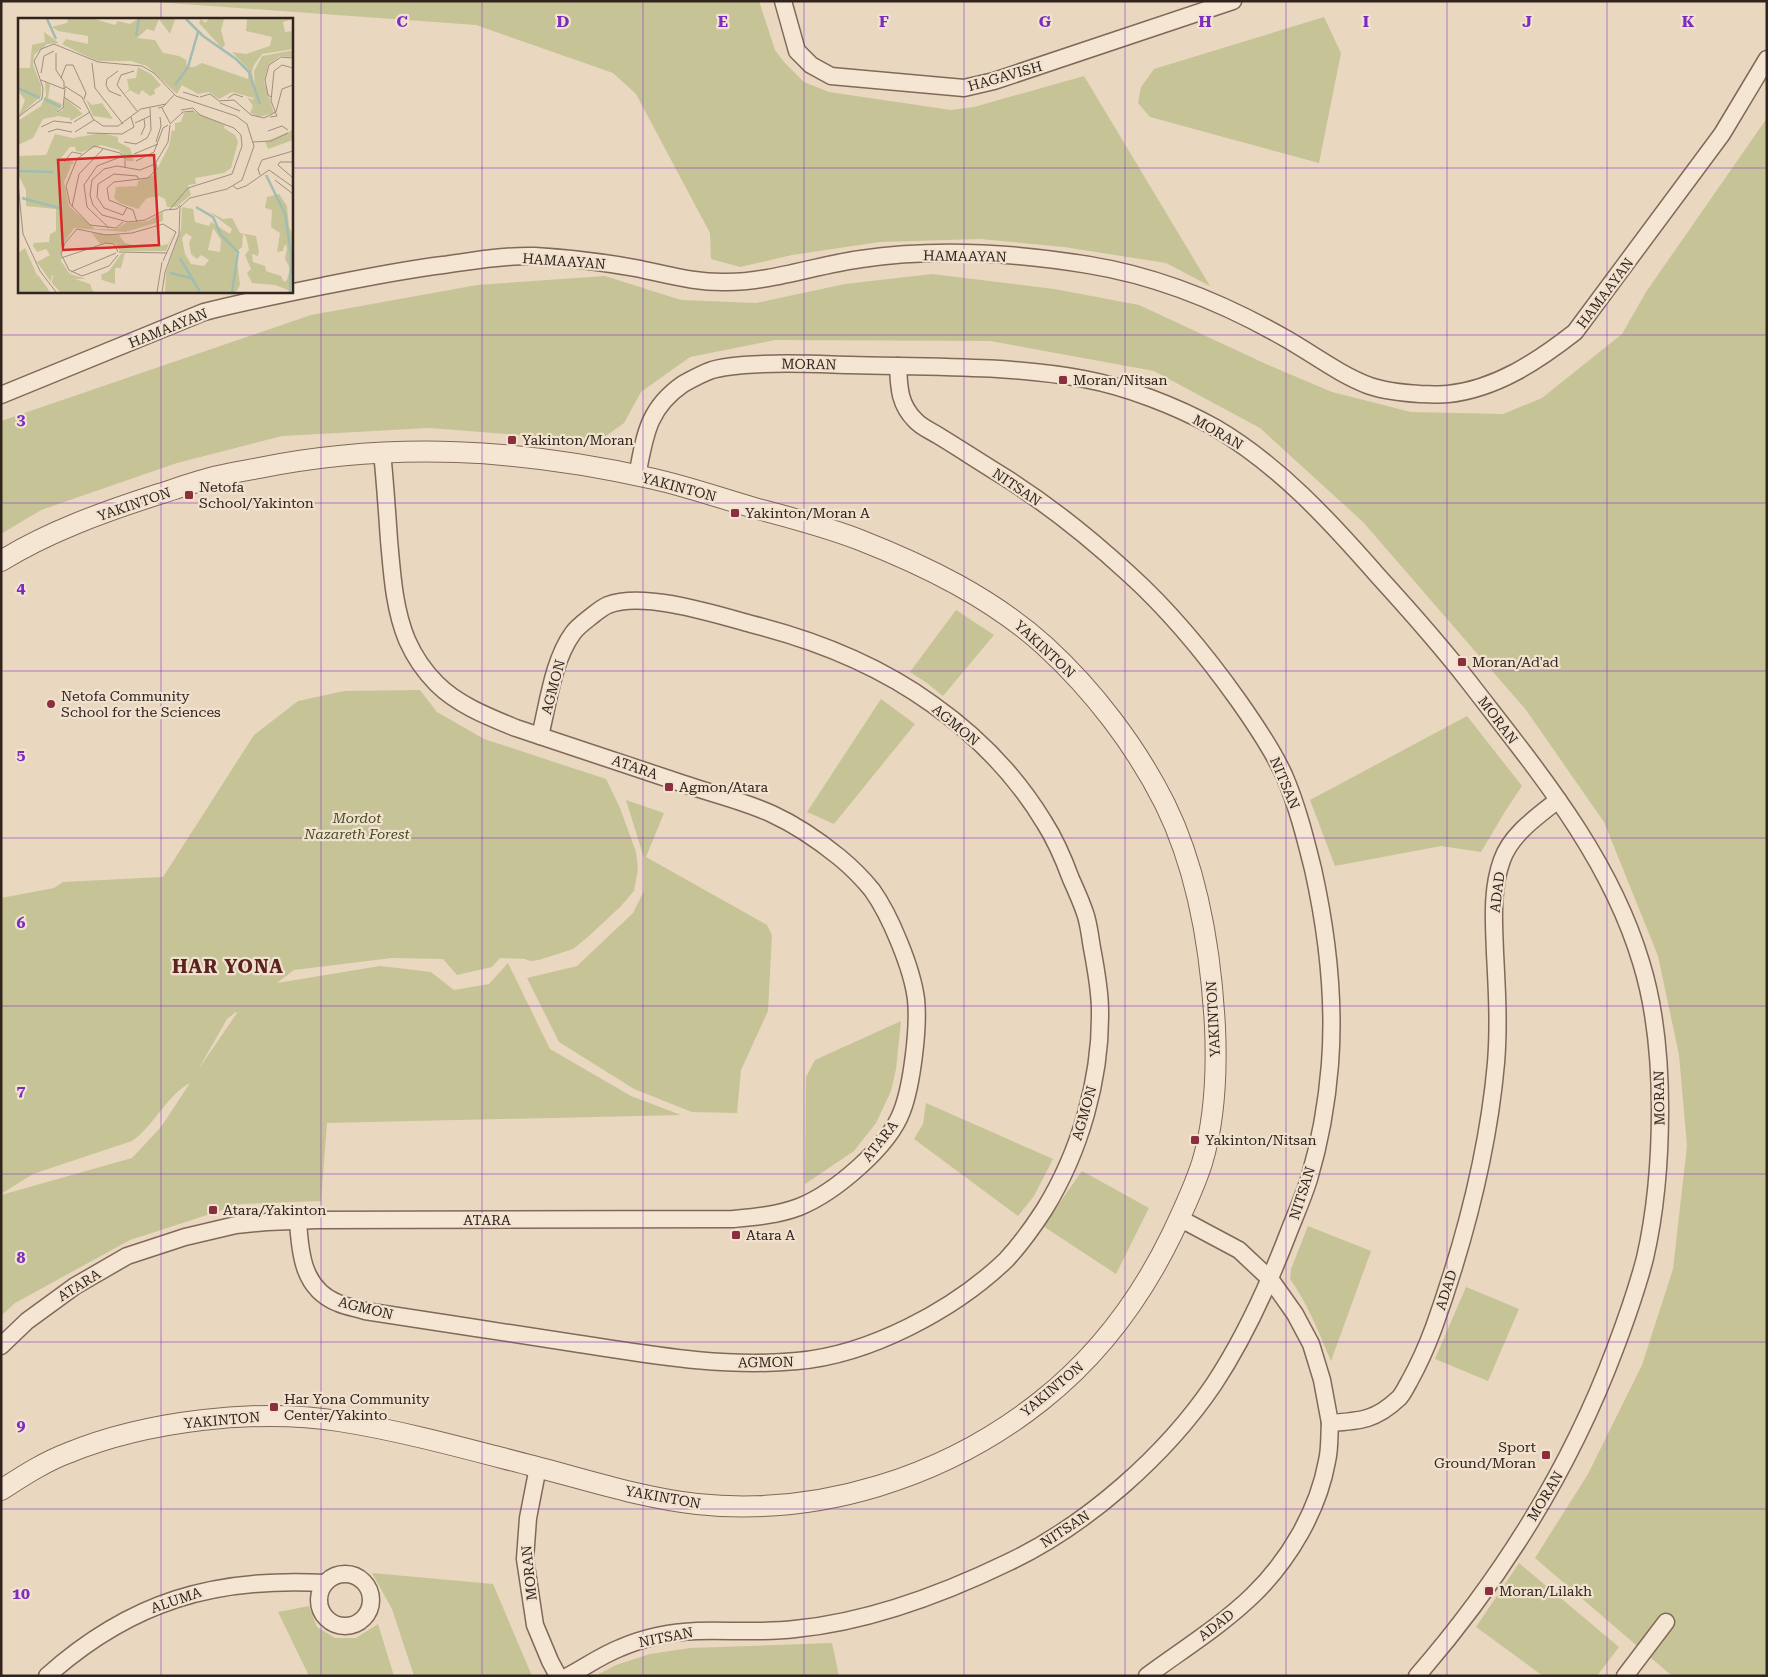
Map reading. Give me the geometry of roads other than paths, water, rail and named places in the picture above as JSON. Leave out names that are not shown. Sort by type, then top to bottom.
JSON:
[{"type":"street","name":"HAGAVISH","points":[[783,1],[797,51],[811,65],[830,76],[964,88],[994,81],[1233,1]]},
{"type":"street","name":"HAMAAYAN","points":[[1,395],[204,312],[404,270],[476,260],[531,256],[587,260],[692,281],[729,283],[770,278],[864,258],[967,253],[1091,265],[1150,279],[1200,295],[1285,337],[1339,372],[1372,386],[1408,393],[1447,395],[1480,387],[1513,374],[1544,356],[1575,332],[1722,134],[1767,59]]},
{"type":"street","name":"MORAN","points":[[637,476],[646,433],[654,412],[666,398],[686,382],[713,370],[772,363],[1023,371],[1088,380],[1129,391],[1173,407],[1213,427],[1247,449],[1284,477],[1329,519],[1445,650],[1558,800],[1594,855],[1620,906],[1641,961],[1653,1011],[1660,1076],[1660,1131],[1656,1194],[1645,1258],[1628,1316],[1598,1396],[1572,1449],[1542,1502],[1501,1567],[1417,1676]]},
{"type":"street","name":"NITSAN","points":[[568,1676],[620,1648],[666,1635],[693,1631],[795,1629],[852,1619],[899,1606],[953,1587],[1011,1561],[1065,1531],[1106,1500],[1146,1463],[1186,1420],[1214,1384],[1270,1280],[1308,1180],[1322,1124],[1330,1055],[1329,969],[1320,900],[1303,828],[1284,774],[1258,727],[1179,623],[1131,575],[1071,524],[1013,482],[917,424],[904,407],[900,395],[898,366]]},
{"type":"street","name":"YAKINTON","points":[[1,561],[16,552],[76,525],[141,500],[219,476],[343,454],[440,450],[493,453],[544,459],[660,480],[854,537],[940,576],[977,596],[1014,620],[1049,649],[1085,687],[1114,722],[1144,766],[1167,808],[1183,848],[1196,893],[1208,948],[1214,1000],[1216,1050],[1213,1107],[1202,1162],[1179,1218],[1158,1262],[1130,1308],[1100,1346],[1068,1379],[1032,1409],[985,1440],[934,1467],[843,1497],[744,1507],[693,1504],[644,1495],[390,1431],[334,1420],[261,1416],[160,1426],[110,1439],[62,1456],[39,1467],[1,1490]]},
{"type":"street","name":"ATARA","points":[[1,1346],[27,1321],[75,1286],[127,1256],[185,1237],[236,1226],[298,1221],[723,1219],[765,1216],[799,1207],[827,1192],[858,1168],[885,1139],[902,1113],[911,1079],[916,1000],[908,962],[872,890],[842,859],[811,835],[771,814],[516,728],[459,701],[438,684],[420,663],[407,640],[398,609],[392,568],[382,452]]},
{"type":"street","name":"AGMON","points":[[298,1221],[300,1254],[307,1276],[320,1292],[338,1303],[365,1310],[686,1360],[756,1364],[802,1361],[850,1350],[890,1336],[934,1313],[977,1284],[1007,1259],[1035,1224],[1056,1190],[1076,1142],[1091,1098],[1098,1052],[1100,1009],[1095,962],[1086,916],[1065,864],[1045,823],[1012,778],[973,737],[932,704],[883,672],[829,648],[766,627],[675,604],[634,601],[608,605],[573,632],[560,659],[540,736]]},
{"type":"street","name":"ADAD","points":[[1147,1676],[1212,1629],[1253,1595],[1282,1561],[1301,1532],[1318,1497],[1328,1461],[1330,1424],[1361,1421],[1380,1414],[1400,1396],[1423,1356],[1448,1287],[1472,1204],[1487,1127],[1496,1062],[1497,996],[1494,904],[1496,880],[1502,858],[1514,840],[1530,823],[1558,800]]},
{"type":"street","points":[[1179,1218],[1238,1250],[1270,1280],[1295,1314],[1311,1344],[1322,1380],[1330,1424]]},
{"type":"street","name":"MORAN","points":[[538,1467],[528,1518],[525,1559],[535,1625],[558,1676]]},
{"type":"street","name":"ALUMA","points":[[48,1676],[97,1636],[127,1619],[163,1603],[208,1589],[245,1584],[290,1581],[325,1583]]},
{"type":"street","points":[[1626,1676],[1666,1622]]},
{"type":"place","name":"Moran/Nitsan","points":[[1063,380]]},
{"type":"place","name":"Yakinton/Moran","points":[[512,440]]},
{"type":"place","name":"Netofa School/Yakinton","points":[[189,495]]},
{"type":"place","name":"Yakinton/Moran A","points":[[735,513]]},
{"type":"place","name":"Moran/Ad'ad","points":[[1462,662]]},
{"type":"place","name":"Netofa Community School for the Sciences","points":[[51,704]]},
{"type":"place","name":"Agmon/Atara","points":[[669,787]]},
{"type":"place","name":"Yakinton/Nitsan","points":[[1195,1140]]},
{"type":"place","name":"Atara/Yakinton","points":[[213,1210]]},
{"type":"place","name":"Atara A","points":[[736,1235]]},
{"type":"place","name":"Har Yona Community Center/Yakinto","points":[[274,1407]]},
{"type":"place","name":"Sport Ground/Moran","points":[[1546,1455]]},
{"type":"place","name":"Moran/Lilakh","points":[[1489,1591]]},
{"type":"district","name":"HAR YONA","points":[[228,966]]},
{"type":"park label","name":"Mordot Nazareth Forest","points":[[357,826]]}]
